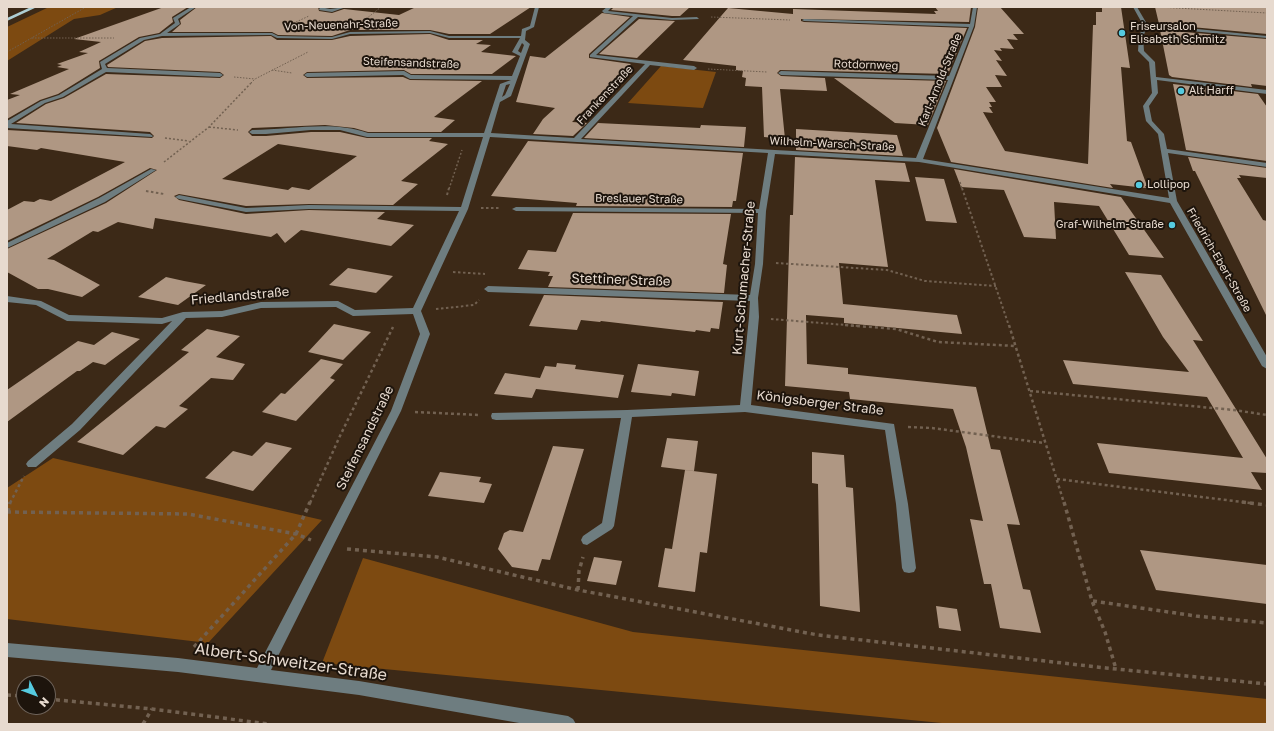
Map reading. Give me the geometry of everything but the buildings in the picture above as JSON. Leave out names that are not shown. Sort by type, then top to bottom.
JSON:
[{"type":"main road","points":[[7,20],[35,7]]},
{"type":"street","points":[[105,70],[102,63],[142,38],[162,35],[178,23],[175,19],[194,7]]},
{"type":"street","points":[[322,7],[321,9],[323,10],[336,10],[344,7]]},
{"type":"street","points":[[416,311],[464,208],[498,101],[508,96],[522,55],[515,52],[522,39],[524,30],[532,27],[537,7]]},
{"type":"street","points":[[610,7],[604,12],[672,19],[697,18]]},
{"type":"street","name":"Karl-Arnold-Straße","points":[[919,160],[950,78],[972,26],[975,7]]},
{"type":"street","points":[[1135,7],[1145,26],[1267,37]]},
{"type":"street","name":"Frankenstraße","points":[[637,15],[592,56],[694,68]]},
{"type":"street","points":[[804,20],[972,26]]},
{"type":"street","name":"Friedrich-Ebert-Straße","points":[[1145,26],[1141,37],[1142,51],[1152,62],[1155,93],[1146,106],[1148,121],[1161,134],[1173,201],[1267,366]]},
{"type":"street","name":"Von-Neuenahr-Straße","points":[[162,35],[272,34],[277,37],[324,38],[350,33],[430,32],[449,37],[522,39]]},
{"type":"street","name":"Frankenstraße","points":[[576,140],[649,63]]},
{"type":"street","points":[[7,125],[43,102],[61,96],[105,70],[220,75]]},
{"type":"street","name":"Rotdornweg","points":[[782,72],[950,78]]},
{"type":"street","name":"Steifensandstraße","points":[[307,75],[318,76],[354,73],[404,74],[410,77],[514,79]]},
{"type":"street","points":[[1153,78],[1267,92]]},
{"type":"street","points":[[7,125],[150,136]]},
{"type":"street","points":[[252,132],[269,133],[298,129],[354,129],[367,134],[486,135]]},
{"type":"street","name":"Wilhelm-Warsch-Straße","points":[[486,135],[919,160],[1173,201]]},
{"type":"street","points":[[1163,150],[1267,165]]},
{"type":"street","name":"Kurt-Schumacher-Straße","points":[[745,408],[754,317],[754,298],[759,264],[762,211],[772,152]]},
{"type":"street","points":[[7,246],[102,200],[153,170]]},
{"type":"street","points":[[123,187],[132,188]]},
{"type":"street","points":[[179,197],[246,210],[309,207],[464,208]]},
{"type":"street","name":"Breslauer Straße","points":[[516,208],[762,211]]},
{"type":"street","name":"Stettiner Straße","points":[[488,289],[754,298]]},
{"type":"street","name":"Friedlandstraße","points":[[7,299],[38,303],[67,318],[162,321],[183,315],[222,314],[261,305],[338,304],[353,313],[416,311]]},
{"type":"street","name":"Steifensandstraße","points":[[261,675],[396,411],[425,334],[416,311]]},
{"type":"street","name":"Friedlandstraße","points":[[32,464],[76,428],[183,315]]},
{"type":"street","name":"Königsberger Straße","points":[[496,416],[627,414],[745,408],[890,427],[909,568]]},
{"type":"street","points":[[587,540],[608,526],[627,414]]},
{"type":"street","name":"Albert-Schweitzer-Straße","points":[[7,650],[178,664],[359,688],[568,724]]},
{"type":"path","points":[[7,52],[86,7]]},
{"type":"path","points":[[1158,7],[1267,13]]},
{"type":"path","points":[[697,18],[804,20]]},
{"type":"path","points":[[32,38],[142,38]]},
{"type":"path","points":[[694,68],[782,72]]},
{"type":"path","points":[[153,170],[209,127],[255,79],[271,70],[307,75]]},
{"type":"path","points":[[220,75],[255,79]]},
{"type":"path","points":[[209,127],[252,132]]},
{"type":"path","points":[[150,136],[190,141]]},
{"type":"path","points":[[443,208],[467,136]]},
{"type":"path","points":[[955,167],[1016,346],[1044,443],[1057,479],[1092,601],[1105,632],[1116,669]]},
{"type":"path","points":[[132,188],[179,197]]},
{"type":"path","points":[[464,208],[516,208]]},
{"type":"path","points":[[759,264],[784,262],[887,270],[925,281],[996,286]]},
{"type":"path","points":[[416,311],[474,306],[488,289],[485,273],[435,270]]},
{"type":"path","points":[[178,664],[296,534],[339,438],[400,312]]},
{"type":"path","points":[[754,317],[896,329],[938,342],[1016,346]]},
{"type":"path","points":[[1030,391],[1234,410],[1267,415]]},
{"type":"path","points":[[396,411],[496,416]]},
{"type":"path","points":[[890,427],[932,428],[1044,443]]},
{"type":"path","points":[[32,464],[11,498],[8,512],[188,514],[296,534],[326,547],[437,557],[578,590],[818,635],[1116,669],[1267,684]]},
{"type":"path","points":[[1057,479],[1267,505]]},
{"type":"path","points":[[578,590],[579,571],[587,540]]},
{"type":"path","points":[[1092,601],[1196,616],[1267,623]]},
{"type":"path","points":[[56,700],[152,709],[269,724]]},
{"type":"path","points":[[143,724],[152,709]]},
{"type":"shaded area","points":[[49,7],[118,7],[100,15],[74,19],[7,61],[7,27]]},
{"type":"shaded area","points":[[661,66],[716,72],[703,108],[628,103]]},
{"type":"shaded area","points":[[53,458],[322,520],[208,643],[7,619],[7,488]]},
{"type":"shaded area","points":[[363,558],[633,632],[1267,699],[1267,724],[952,724],[322,663]]},
{"type":"place","name":"Friseursalon Elisabeth Schmitz","points":[[1122,33]]},
{"type":"place","name":"Alt Harff","points":[[1181,91]]},
{"type":"place","name":"Lollipop","points":[[1139,185]]},
{"type":"place","name":"Graf-Wilhelm-Straße","points":[[1172,225]]}]
